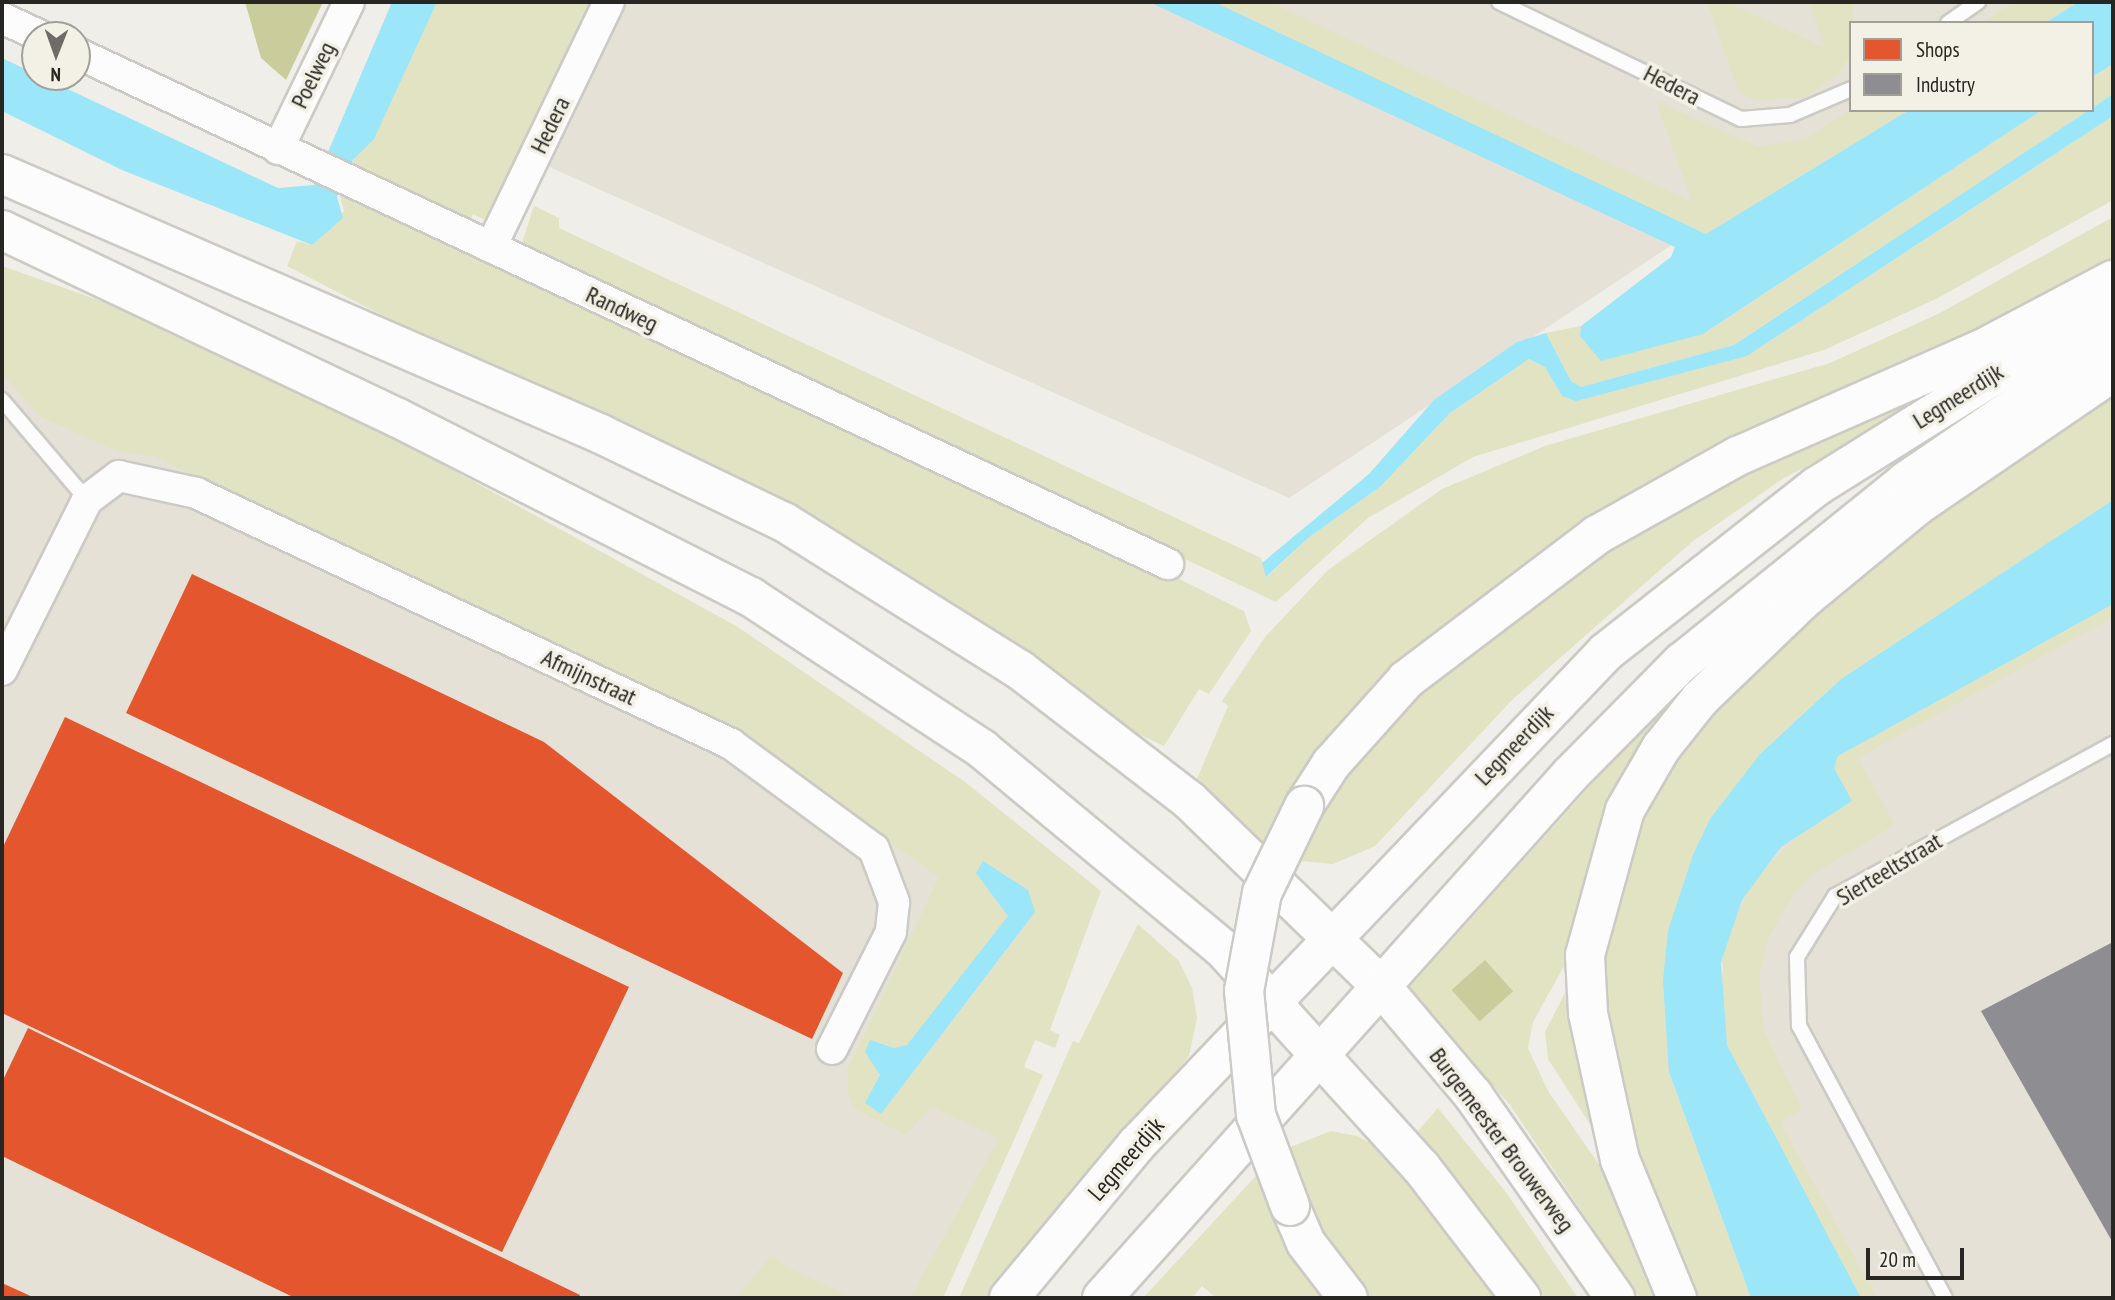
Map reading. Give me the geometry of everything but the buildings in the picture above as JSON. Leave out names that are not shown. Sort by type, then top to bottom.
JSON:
[{"type":"main road","name":"Burgemeester Brouwerweg","points":[[2,174],[601,434],[785,522],[1020,670],[1130,753],[1332,935],[1381,986],[1473,1095],[1615,1298]]},
{"type":"main road","points":[[2,230],[398,418],[751,597],[1033,787],[1224,951],[1323,1053],[1421,1167],[1521,1298]]},
{"type":"main road","points":[[1348,1298],[1306,1243],[1256,1115],[1244,991],[1262,893],[1304,806],[1331,764],[1406,680],[1597,535],[1738,456],[1980,350],[2113,280]]},
{"type":"main road","name":"Legmeerdijk","points":[[1009,1298],[1136,1145],[1332,935],[1500,758],[1652,612],[1816,486],[2113,301]]},
{"type":"main road","name":"Legmeerdijk","points":[[1102,1298],[1571,774],[1682,662],[1895,489],[2113,340]]},
{"type":"main road","points":[[1678,1298],[1620,1160],[1588,1013],[1585,955],[1625,810],[1661,748],[1700,699],[1804,599],[1918,505],[2113,372]]},
{"type":"street","name":"Poelweg","points":[[289,153],[349,2]]},
{"type":"street","name":"Hedera","points":[[491,247],[609,2]]},
{"type":"street","points":[[2,18],[21,27]]},
{"type":"street","name":"Randweg","points":[[91,60],[1168,564]]},
{"type":"street","name":"Afmijnstraat","points":[[2,670],[87,500],[118,476],[196,493],[731,744],[863,841],[888,877],[891,932],[832,1049]]},
{"type":"lane","name":"Hedera","points":[[1499,2],[1741,119],[1790,115],[1849,90]]},
{"type":"lane","points":[[1950,21],[1971,3]]},
{"type":"lane","points":[[2,400],[87,500]]},
{"type":"lane","name":"Sierteeltstraat","points":[[1945,1298],[1799,1026],[1797,957],[1835,896],[2113,744]]},
{"type":"shaded area","points":[[520,2],[2041,2],[2012,21],[1849,21],[1849,112],[1873,112],[1289,498],[460,127]]},
{"type":"shaded area","points":[[2,358],[1067,887],[1008,1135],[921,1298],[2,1298]]},
{"type":"shaded area","points":[[2113,569],[2113,1298],[1805,1298],[1707,904],[1804,745]]},
{"type":"green space","points":[[245,2],[323,2],[286,80],[261,58]]},
{"type":"green space","points":[[437,2],[593,2],[485,220],[473,214],[469,222],[351,165]]},
{"type":"green space","points":[[1214,2],[1270,2],[1692,202],[1656,101],[1759,147],[1805,139],[1849,110],[1906,112],[1706,234]]},
{"type":"green space","points":[[1707,2],[1727,2],[1825,48],[1809,2],[1854,2],[1853,21],[1849,21],[1849,57],[1840,72],[1805,97],[1755,100],[1739,92]]},
{"type":"green space","points":[[2014,2],[2078,2],[2048,21],[1985,21]]},
{"type":"green space","points":[[2113,64],[2113,94],[2094,107],[2094,76]]},
{"type":"green space","points":[[2039,112],[2086,112],[1734,345],[1581,387],[1571,381],[1546,333],[1581,326],[1580,337],[1703,334]]},
{"type":"green space","points":[[2113,116],[2113,200],[1936,299],[1824,350],[1473,457],[1368,518],[1276,602],[521,246],[534,206],[559,218],[559,228],[1261,558],[1267,577],[1308,538],[1381,486],[1450,413],[1529,359],[1545,367],[1562,396],[1747,356]]},
{"type":"green space","points":[[339,191],[1162,578],[1165,572],[1244,611],[1251,631],[1209,694],[1199,689],[1164,746],[1134,732],[991,627],[804,513],[581,403],[424,337],[287,266],[297,241],[312,245],[344,211]]},
{"type":"green space","points":[[2113,217],[2113,267],[1976,341],[1789,421],[1664,485],[1533,569],[1417,661],[1321,763],[1315,760],[1281,825],[1304,837],[1340,774],[1399,706],[1564,570],[1773,450],[1983,363],[1982,371],[1936,399],[1784,478],[1693,541],[1512,700],[1375,846],[1333,864],[1300,861],[1272,850],[1196,781],[1228,706],[1222,701],[1265,637],[1328,570],[1442,489],[1545,446],[1830,363],[1940,313]]},
{"type":"green space","points":[[2,266],[138,314],[378,429],[738,627],[965,782],[1101,891],[1050,1030],[1060,1035],[1055,1048],[1035,1040],[1024,1067],[1043,1075],[943,1298],[910,1298],[999,1138],[932,1107],[906,1135],[855,1109],[848,1095],[848,1069],[939,877],[730,731],[154,456],[119,452],[39,416],[2,373]],"holes":[[[983,861],[1008,875],[1029,922],[881,1114],[875,1039],[894,1048],[907,1045],[1008,916],[976,873]]]},
{"type":"green space","points":[[2113,390],[2113,500],[1841,679],[1760,754],[1669,1072],[1751,1298],[1689,1298],[1639,1178],[1598,999],[1609,890],[1669,757],[1884,538]]},
{"type":"green space","points":[[2113,604],[2113,617],[1858,758],[1895,825],[1815,873],[1793,895],[1767,941],[1759,976],[1764,1031],[1802,1109],[1780,1122],[1877,1298],[1861,1298],[1727,1045],[1720,1002],[1725,940],[1755,879],[1808,826],[1837,757]]},
{"type":"green space","points":[[1690,685],[1579,939],[1533,1022],[1528,1048],[1548,1091],[1630,1209],[1668,1298],[1640,1298],[1510,1105],[1408,989],[1627,745]]},
{"type":"green space","points":[[1138,924],[1179,961],[1192,988],[1197,1018],[1189,1056],[993,1298],[959,1298],[1073,1041],[1079,1043]]},
{"type":"green space","points":[[1485,960],[1513,991],[1480,1021],[1452,990]]},
{"type":"green space","points":[[1574,975],[1606,1149],[1548,1059],[1545,1032]]},
{"type":"green space","points":[[1438,1108],[1505,1191],[1578,1298],[1545,1298],[1418,1131]]},
{"type":"green space","points":[[1331,1131],[1357,1136],[1390,1154],[1501,1298],[1365,1298],[1326,1245],[1303,1190],[1268,1208],[1332,1298],[1216,1298],[1202,1286],[1192,1298],[1143,1298],[1278,1152]]},
{"type":"green space","points":[[771,1255],[785,1266],[853,1298],[736,1298]]},
{"type":"water","points":[[392,2],[437,2],[374,139],[353,160],[337,197],[343,218],[312,245],[122,170],[2,111],[2,58],[21,67],[21,91],[72,91],[278,188],[314,185]]},
{"type":"water","points":[[1149,2],[1214,2],[1706,234],[1906,112],[2039,112],[1703,334],[1601,361],[1580,336],[1581,326],[1671,257],[1675,247]]},
{"type":"water","points":[[2078,2],[2113,2],[2113,64],[2094,76],[2094,21],[2048,21]]},
{"type":"water","points":[[2113,94],[2113,116],[1747,356],[1576,401],[1562,396],[1545,367],[1529,359],[1450,413],[1381,486],[1308,538],[1266,577],[1262,563],[1369,474],[1434,400],[1517,342],[1546,333],[1571,381],[1581,387],[1734,345],[2086,112],[2094,112],[2094,107]]},
{"type":"water","points":[[2113,500],[2113,604],[1838,756],[1834,768],[1852,801],[1781,847],[1742,900],[1721,962],[1727,1045],[1861,1298],[1751,1298],[1669,1072],[1663,981],[1668,931],[1693,855],[1710,819],[1760,754],[1841,679]]},
{"type":"water","points":[[983,861],[1028,890],[1035,912],[881,1114],[865,1103],[880,1075],[865,1052],[870,1040],[894,1048],[907,1045],[1008,916],[976,873]]}]
